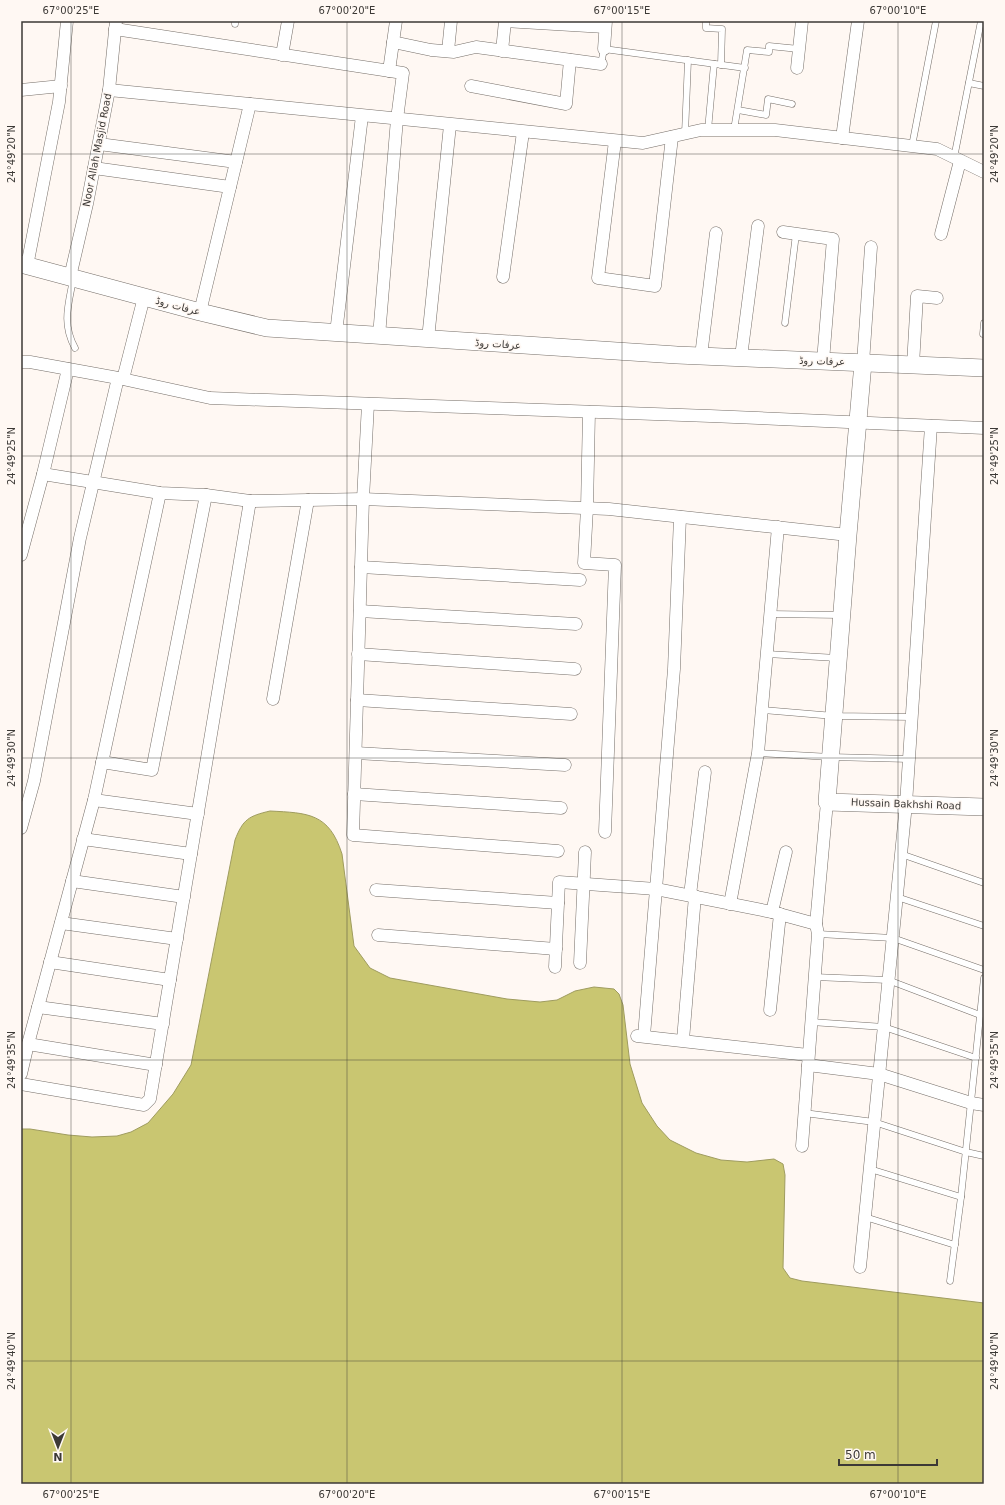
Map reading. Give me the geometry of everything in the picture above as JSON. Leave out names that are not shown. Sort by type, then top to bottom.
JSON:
[{"type":"street","points":[[24,264],[59,102],[67,21]]},
{"type":"street","points":[[282,55],[288,21]]},
{"type":"street","points":[[389,71],[396,21]]},
{"type":"street","points":[[448,51],[451,21]]},
{"type":"street","points":[[502,51],[504,21],[606,24],[604,49]]},
{"type":"street","points":[[797,68],[802,21]]},
{"type":"street","points":[[842,138],[858,21]]},
{"type":"street","points":[[116,25],[282,55],[403,73],[397,119],[379,336]]},
{"type":"street","name":"Noor Allah Masjid Road","points":[[72,278],[88,204],[109,90],[116,25]]},
{"type":"street","points":[[393,42],[431,50],[454,52],[476,47],[601,64]]},
{"type":"street","points":[[471,86],[566,104],[570,60]]},
{"type":"street","points":[[21,90],[61,86]]},
{"type":"street","points":[[109,90],[643,143],[700,130],[775,130],[937,149],[984,172]]},
{"type":"street","points":[[200,312],[250,104]]},
{"type":"street","points":[[336,333],[362,116]]},
{"type":"street","points":[[428,339],[450,125]]},
{"type":"street","points":[[503,278],[523,132]]},
{"type":"street","points":[[615,140],[598,278],[656,286],[672,137]]},
{"type":"street","points":[[99,144],[236,162]]},
{"type":"street","points":[[941,234],[957,159]]},
{"type":"street","points":[[94,168],[230,187]]},
{"type":"street","points":[[741,358],[758,226]]},
{"type":"street","points":[[783,232],[833,239],[822,361]]},
{"type":"street","points":[[701,356],[716,233]]},
{"type":"street","points":[[802,1146],[841,615],[863,363],[870,247]]},
{"type":"street","name":"عرفات روڈ","points":[[24,264],[200,312],[267,328],[701,356],[984,368]]},
{"type":"street","points":[[913,365],[917,296],[937,298]]},
{"type":"street","points":[[21,828],[34,781],[80,538],[120,378],[144,297]]},
{"type":"street","points":[[21,362],[120,378],[210,398],[984,428]]},
{"type":"street","points":[[21,555],[43,474],[68,369]]},
{"type":"street","points":[[368,404],[363,499],[353,835],[558,851]]},
{"type":"street","points":[[589,412],[584,563],[615,566],[605,832]]},
{"type":"street","points":[[860,1267],[906,804],[931,426]]},
{"type":"street","points":[[43,474],[94,481],[160,493],[250,501],[363,499],[587,508],[848,535]]},
{"type":"street","points":[[21,1074],[94,800],[160,493]]},
{"type":"street","points":[[102,762],[152,770],[206,496]]},
{"type":"street","points":[[273,699],[308,500]]},
{"type":"street","points":[[21,1084],[144,1105],[150,1099],[250,501]]},
{"type":"street","points":[[680,517],[674,669],[656,889],[640,1036],[683,1040],[808,1060],[879,1074],[971,1103],[984,1105]]},
{"type":"street","points":[[730,904],[758,753],[778,527]]},
{"type":"street","points":[[361,567],[580,580]]},
{"type":"street","points":[[360,611],[576,624]]},
{"type":"street","points":[[358,654],[575,668]]},
{"type":"street","points":[[357,700],[571,714]]},
{"type":"street","points":[[356,753],[565,766]]},
{"type":"street","points":[[683,1040],[693,895],[705,772]]},
{"type":"street","points":[[354,794],[561,808]]},
{"type":"street","points":[[94,800],[198,814]]},
{"type":"street","name":"Hussain Bakhshi Road","points":[[828,802],[984,807]]},
{"type":"street","points":[[83,839],[191,854]]},
{"type":"street","points":[[580,963],[585,852]]},
{"type":"street","points":[[770,1010],[776,913],[786,852]]},
{"type":"street","points":[[72,881],[184,897]]},
{"type":"street","points":[[555,967],[559,882],[656,889],[693,895],[776,913],[817,929]]},
{"type":"street","points":[[376,890],[558,903]]},
{"type":"street","points":[[61,923],[177,939]]},
{"type":"street","points":[[378,935],[556,949]]},
{"type":"street","points":[[50,962],[170,980]]},
{"type":"street","points":[[38,1007],[163,1024]]},
{"type":"street","points":[[28,1044],[156,1065]]},
{"type":"lane","points":[[706,21],[706,28],[722,29],[721,65]]},
{"type":"lane","points":[[912,146],[936,21]]},
{"type":"lane","points":[[957,159],[981,21]]},
{"type":"lane","points":[[734,130],[745,68],[746,50],[769,52],[769,46],[799,49]]},
{"type":"lane","points":[[601,64],[604,49],[745,68]]},
{"type":"lane","points":[[685,134],[688,60]]},
{"type":"lane","points":[[708,130],[714,64]]},
{"type":"lane","points":[[969,83],[984,86]]},
{"type":"lane","points":[[738,110],[766,115],[768,99],[792,104]]},
{"type":"lane","points":[[785,323],[796,234]]},
{"type":"lane","points":[[72,278],[67,313],[67,325],[69,338],[75,348]]},
{"type":"lane","points":[[983,334],[984,323]]},
{"type":"lane","points":[[770,614],[841,615]]},
{"type":"lane","points":[[767,654],[838,658]]},
{"type":"lane","points":[[763,710],[834,716],[912,717]]},
{"type":"lane","points":[[758,753],[831,757],[909,758]]},
{"type":"lane","points":[[901,854],[984,883]]},
{"type":"lane","points":[[897,897],[984,926]]},
{"type":"lane","points":[[817,929],[892,938],[984,970]]},
{"type":"lane","points":[[814,977],[888,980],[980,1015]]},
{"type":"lane","points":[[950,1281],[961,1197],[984,978]]},
{"type":"lane","points":[[811,1022],[884,1027],[976,1058]]},
{"type":"lane","points":[[804,1113],[874,1122],[966,1152],[984,1156]]},
{"type":"lane","points":[[870,1169],[961,1197]]},
{"type":"lane","points":[[865,1217],[955,1245]]},
{"type":"shaded area","points":[[270,811],[306,815],[324,823],[331,830],[337,840],[342,854],[354,946],[370,968],[390,978],[507,999],[540,1002],[557,1000],[575,991],[594,987],[614,989],[619,994],[623,1005],[630,1064],[642,1103],[657,1126],[670,1140],[696,1153],[721,1160],[747,1162],[774,1159],[783,1164],[785,1175],[783,1268],[790,1278],[802,1281],[984,1303],[984,1484],[21,1484],[21,1129],[92,1137],[117,1136],[131,1132],[148,1123],[173,1094],[191,1065],[235,840],[244,823],[252,817]]}]
